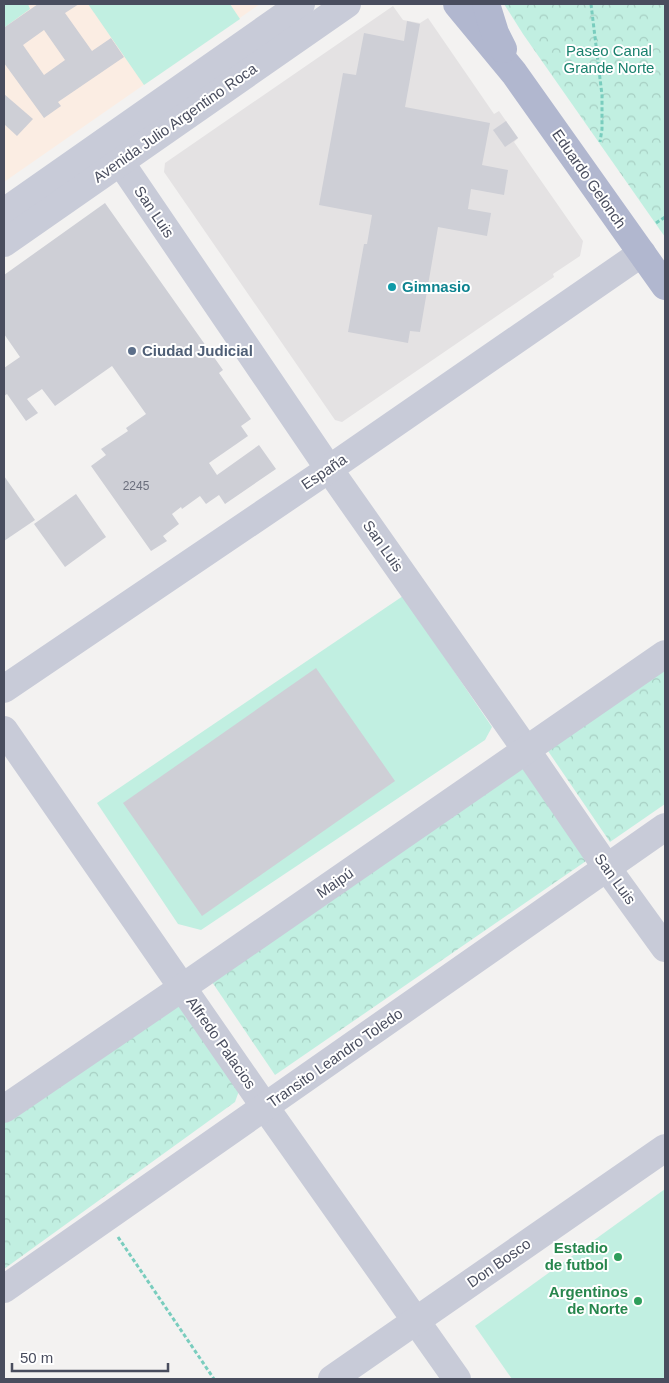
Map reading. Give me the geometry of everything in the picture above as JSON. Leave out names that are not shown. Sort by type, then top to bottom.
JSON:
[{"type":"main road","name":"Eduardo Gelonch","points":[[457,4],[514,73],[665,286]]},
{"type":"main road","name":"Eduardo Gelonch","points":[[486,4],[495,32],[514,73]]},
{"type":"street","name":"Avenida Julio Argentino Roca","points":[[4,243],[113,152],[302,4]]},
{"type":"street","name":"Avenida Julio Argentino Roca","points":[[4,212],[113,152],[347,4]]},
{"type":"street","name":"San Luis","points":[[113,152],[329,469],[607,868],[665,948]]},
{"type":"street","name":"España","points":[[4,689],[329,469],[642,253]]},
{"type":"street","name":"Maipú","points":[[4,1109],[527,751],[665,654]]},
{"type":"street","name":"Alfredo Palacios","points":[[4,730],[265,1107],[458,1379]]},
{"type":"street","name":"Transito Leandro Toledo","points":[[4,1289],[665,827]]},
{"type":"street","name":"Don Bosco","points":[[332,1379],[665,1148]]},
{"type":"path","points":[[590,4],[602,95],[600,142]]},
{"type":"path","points":[[656,223],[665,217]]},
{"type":"path","points":[[105,1218],[214,1379]]},
{"type":"shaded area","points":[[4,4],[260,4],[4,182]]},
{"type":"shaded area","points":[[393,6],[403,20],[420,23],[428,18],[494,114],[499,111],[518,138],[514,142],[583,241],[580,256],[553,274],[554,277],[342,422],[335,420],[164,172],[165,163]]},
{"type":"green space","points":[[4,4],[28,4],[30,9],[5,27]]},
{"type":"green space","points":[[88,4],[230,4],[240,19],[144,85]]},
{"type":"green space","name":"Paseo Canal Grande Norte","points":[[504,4],[665,4],[665,237],[523,34]]},
{"type":"green space","points":[[403,596],[492,727],[485,740],[201,930],[178,924],[97,803]]},
{"type":"green space","points":[[665,667],[665,804],[610,842],[546,748]]},
{"type":"green space","points":[[523,763],[589,859],[275,1075],[210,979]]},
{"type":"green space","points":[[164,1002],[183,1006],[240,1088],[235,1102],[4,1269],[4,1111]]},
{"type":"green space","name":"Estadio de futbol","points":[[665,1189],[665,1379],[512,1379],[475,1326]]},
{"type":"building","points":[[38,4],[79,4],[65,13],[92,51],[111,38],[124,57],[58,102],[61,106],[44,118],[4,63],[4,25],[5,27]],"holes":[[[44,30],[65,60],[44,75],[23,45]]]},
{"type":"building","points":[[407,21],[420,24],[405,107],[490,123],[482,165],[508,170],[504,195],[471,189],[468,209],[491,213],[487,236],[438,227],[420,332],[410,331],[408,343],[348,332],[364,244],[367,244],[372,215],[319,205],[343,73],[356,75],[364,33],[404,41]]},
{"type":"building","points":[[4,94],[33,119],[17,136],[4,124]]},
{"type":"building","points":[[506,121],[518,138],[505,147],[493,130]]},
{"type":"building","points":[[105,203],[223,370],[219,373],[251,419],[241,426],[248,436],[209,463],[217,475],[259,445],[276,469],[225,504],[219,495],[206,504],[200,496],[182,509],[181,507],[172,514],[179,524],[163,536],[167,541],[151,551],[91,466],[106,455],[101,449],[128,431],[126,428],[146,414],[112,366],[55,406],[42,389],[27,399],[38,413],[26,421],[7,394],[4,396],[4,368],[20,357],[4,334],[4,275]]},
{"type":"building","points":[[4,476],[35,520],[4,541]]},
{"type":"building","points":[[76,494],[106,537],[65,567],[34,524]]},
{"type":"building","points":[[316,668],[395,781],[202,916],[123,803]]},
{"type":"place","name":"Gimnasio","points":[[392,287]]},
{"type":"place","name":"Ciudad Judicial","points":[[132,351]]},
{"type":"place","name":"Estadio de futbol","points":[[618,1257]]},
{"type":"place","name":"Argentinos de Norte","points":[[638,1301]]}]
